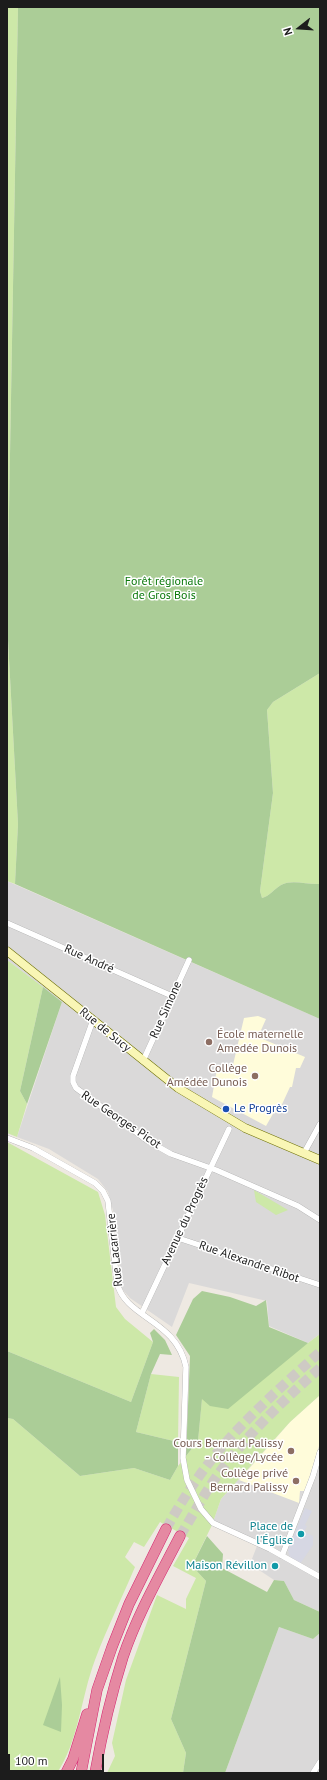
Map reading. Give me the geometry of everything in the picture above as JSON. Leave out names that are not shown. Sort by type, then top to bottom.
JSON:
[{"type":"highway","points":[[81,1773],[97,1690],[129,1604],[166,1529]]},
{"type":"highway","points":[[95,1773],[103,1727],[124,1657],[145,1606],[180,1536]]},
{"type":"highway","points":[[66,1773],[73,1759],[90,1701],[97,1690]]},
{"type":"main road","name":"Rue de Sucy","points":[[7,952],[178,1088],[206,1105],[235,1118],[254,1132],[320,1160]]},
{"type":"street","name":"Rue André","points":[[7,923],[172,996]]},
{"type":"street","name":"Rue Simone","points":[[143,1061],[189,960]]},
{"type":"street","name":"Rue Georges Picot","points":[[93,1020],[73,1076],[73,1082],[76,1088],[148,1141],[171,1154],[210,1168],[298,1206],[320,1220]]},
{"type":"street","points":[[304,1153],[320,1124]]},
{"type":"street","name":"Avenue du Progrès","points":[[142,1313],[229,1129]]},
{"type":"street","name":"Rue Lacarrière","points":[[7,1138],[33,1148],[95,1183],[103,1191],[108,1201],[110,1210],[119,1292],[124,1300],[171,1336],[179,1347],[184,1358],[186,1367],[183,1458],[187,1480],[201,1510],[213,1523],[282,1556],[320,1577]]},
{"type":"street","name":"Rue Alexandre Ribot","points":[[178,1238],[320,1285]]},
{"type":"street","points":[[282,1556],[302,1505],[320,1452]]},
{"type":"street","points":[[313,1773],[320,1762]]},
{"type":"shaded area","points":[[7,881],[320,1019],[320,1334],[308,1343],[269,1326],[267,1301],[189,1283],[172,1327],[130,1298],[122,1289],[115,1218],[108,1192],[98,1179],[49,1149],[17,1137],[62,1002],[7,960]]},
{"type":"shaded area","name":"Collège Amédée Dunois","points":[[258,1016],[266,1019],[258,1037],[305,1057],[300,1068],[296,1068],[292,1087],[290,1087],[278,1113],[274,1112],[266,1126],[212,1097],[217,1069],[232,1069],[244,1018]]},
{"type":"shaded area","points":[[320,1395],[320,1612],[294,1600],[284,1581],[274,1580],[250,1564],[257,1546],[212,1525],[221,1499],[290,1422]]},
{"type":"shaded area","name":"Cours Bernard Palissy - Collège/Lycée","points":[[320,1395],[320,1443],[305,1491],[300,1491],[299,1503],[239,1480],[290,1422]]},
{"type":"shaded area","name":"Place de l'Église","points":[[305,1508],[312,1511],[305,1525],[307,1526],[304,1532],[313,1536],[313,1545],[300,1564],[290,1558],[288,1550]]},
{"type":"shaded area","points":[[279,1627],[313,1639],[320,1633],[320,1773],[225,1773]]},
{"type":"green space","points":[[7,7],[18,7],[7,622]]},
{"type":"green space","name":"Forêt régionale de Gros Bois","points":[[18,7],[320,7],[320,673],[273,702],[267,710],[273,793],[260,891],[262,898],[285,883],[295,882],[320,884],[320,1019],[15,884],[18,824],[7,622]]},
{"type":"green space","points":[[7,622],[18,824],[15,884],[7,881]]},
{"type":"green space","points":[[320,673],[320,884],[295,882],[285,883],[262,898],[260,891],[273,793],[267,710],[273,702]]},
{"type":"green space","points":[[7,960],[43,987],[20,1091],[27,1104],[17,1137],[7,1133]]},
{"type":"green space","points":[[43,987],[62,1002],[27,1104],[20,1091]]},
{"type":"green space","points":[[7,1142],[98,1192],[105,1215],[116,1307],[125,1319],[153,1342],[131,1402],[7,1351]]},
{"type":"green space","points":[[254,1190],[288,1210],[276,1215],[256,1202]]},
{"type":"green space","points":[[202,1291],[230,1297],[256,1306],[266,1300],[269,1327],[308,1343],[228,1409],[210,1406],[202,1399],[198,1441],[186,1456],[190,1356],[176,1335],[193,1299]]},
{"type":"green space","points":[[154,1329],[165,1340],[172,1355],[160,1354],[151,1374],[136,1432],[178,1442],[178,1466],[170,1480],[134,1468],[80,1476],[13,1419],[7,1418],[7,1351],[131,1402],[153,1342],[150,1333]]},
{"type":"green space","points":[[320,1334],[320,1395],[290,1422],[221,1499],[212,1525],[192,1566],[206,1581],[171,1719],[186,1753],[183,1773],[107,1773],[115,1756],[112,1743],[126,1680],[157,1595],[186,1609],[186,1599],[196,1578],[173,1566],[189,1538],[160,1522],[144,1547],[134,1542],[125,1557],[135,1567],[104,1636],[90,1674],[70,1747],[57,1773],[7,1773],[7,1418],[13,1419],[80,1476],[134,1468],[170,1480],[178,1466],[198,1441],[202,1398],[308,1343]]},
{"type":"green space","points":[[151,1374],[179,1377],[178,1442],[136,1432]]},
{"type":"green space","points":[[207,1536],[223,1554],[222,1568],[267,1592],[274,1580],[284,1581],[294,1600],[320,1612],[320,1633],[313,1639],[279,1627],[225,1773],[183,1773],[186,1753],[171,1719],[206,1581],[192,1566]]},
{"type":"green space","points":[[60,1677],[62,1705],[61,1732],[43,1725]]},
{"type":"tunnel","points":[[166,1529],[197,1479],[215,1455],[258,1409],[320,1352]]},
{"type":"tunnel","points":[[180,1536],[219,1472],[271,1414],[320,1368]]},
{"type":"place","name":"École maternelle Amedée Dunois","points":[[209,1042]]},
{"type":"place","name":"Collège Amédée Dunois","points":[[255,1076]]},
{"type":"place","name":"Le Progrès","points":[[226,1109]]},
{"type":"place","name":"Cours Bernard Palissy - Collège/Lycée","points":[[291,1451]]},
{"type":"place","name":"Collège privé Bernard Palissy","points":[[296,1481]]},
{"type":"place","name":"Place de l'Église","points":[[301,1534]]},
{"type":"place","name":"Maison Révillon","points":[[275,1566]]}]
